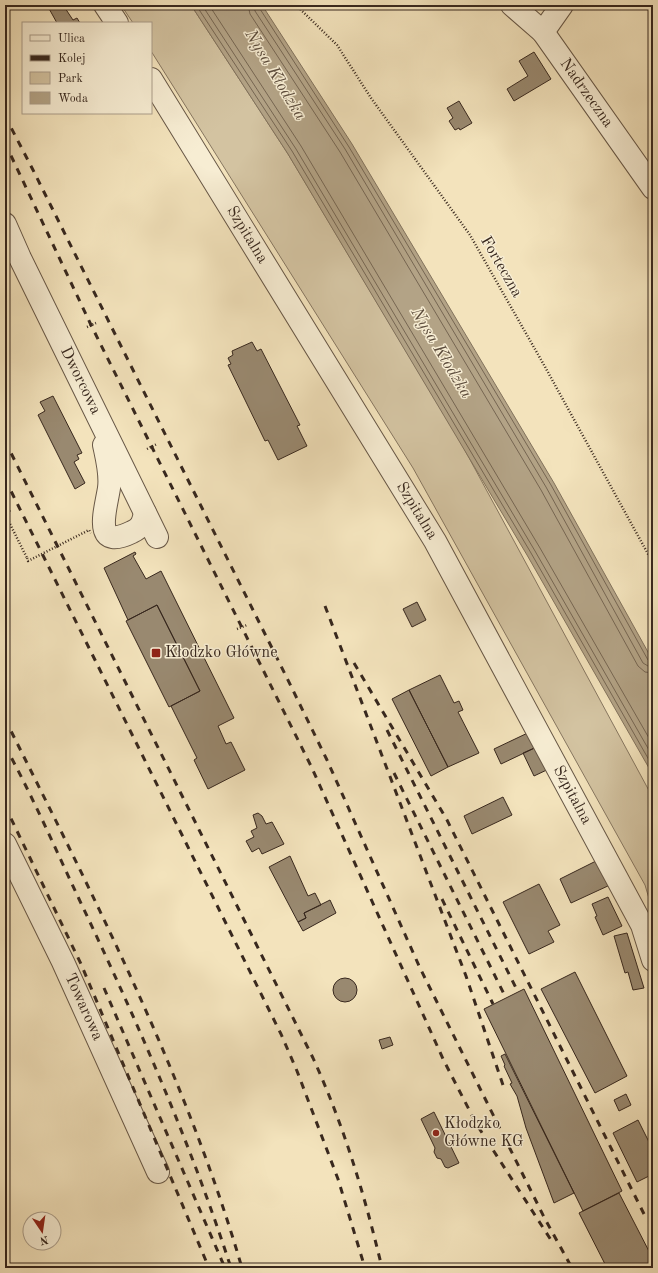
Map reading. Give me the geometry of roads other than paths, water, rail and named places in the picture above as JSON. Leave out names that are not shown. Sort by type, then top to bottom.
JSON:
[{"type":"street","points":[[106,5],[116,22]]},
{"type":"street","name":"Nadrzeczna","points":[[512,5],[543,32],[653,188]]},
{"type":"street","points":[[543,32],[562,5]]},
{"type":"street","name":"Szpitalna","points":[[152,81],[435,541],[642,925],[653,960]]},
{"type":"street","name":"Dworcowa","points":[[5,224],[23,265],[157,537]]},
{"type":"street","points":[[96,413],[109,469],[109,487],[102,519],[104,529],[109,535],[115,538],[122,537],[137,530],[143,523],[145,513]]},
{"type":"street","name":"Towarowa","points":[[5,844],[64,962],[158,1172]]},
{"type":"water","name":"Nysa Kłodzka","points":[[191,5],[262,5],[352,144],[554,483],[653,661],[653,775],[527,555],[288,154]]},
{"type":"railway","points":[[5,116],[286,676],[327,760],[420,968],[545,1219],[572,1268]]},
{"type":"railway","points":[[5,143],[91,325],[311,766],[444,1061],[477,1125],[551,1240]]},
{"type":"railway","points":[[5,441],[313,1058],[334,1109],[353,1162],[382,1268]]},
{"type":"railway","points":[[5,479],[281,1034],[297,1071],[338,1179],[365,1268]]},
{"type":"railway","points":[[325,606],[466,976],[505,1091]]},
{"type":"railway","points":[[354,663],[447,820],[645,1216]]},
{"type":"railway","points":[[5,719],[104,920],[166,1057],[194,1126],[242,1268]]},
{"type":"railway","points":[[387,730],[518,992]]},
{"type":"railway","points":[[5,746],[25,783],[100,944],[161,1081],[198,1174],[231,1268]]},
{"type":"railway","points":[[394,773],[506,998]]},
{"type":"railway","points":[[5,806],[81,964],[209,1268]]},
{"type":"railway","points":[[442,899],[493,1004]]},
{"type":"railway","points":[[104,988],[225,1268]]},
{"type":"place","name":"Kłodzko Główne","points":[[156,653]]},
{"type":"place","name":"Kłodzko Główne KG","points":[[436,1133]]}]
